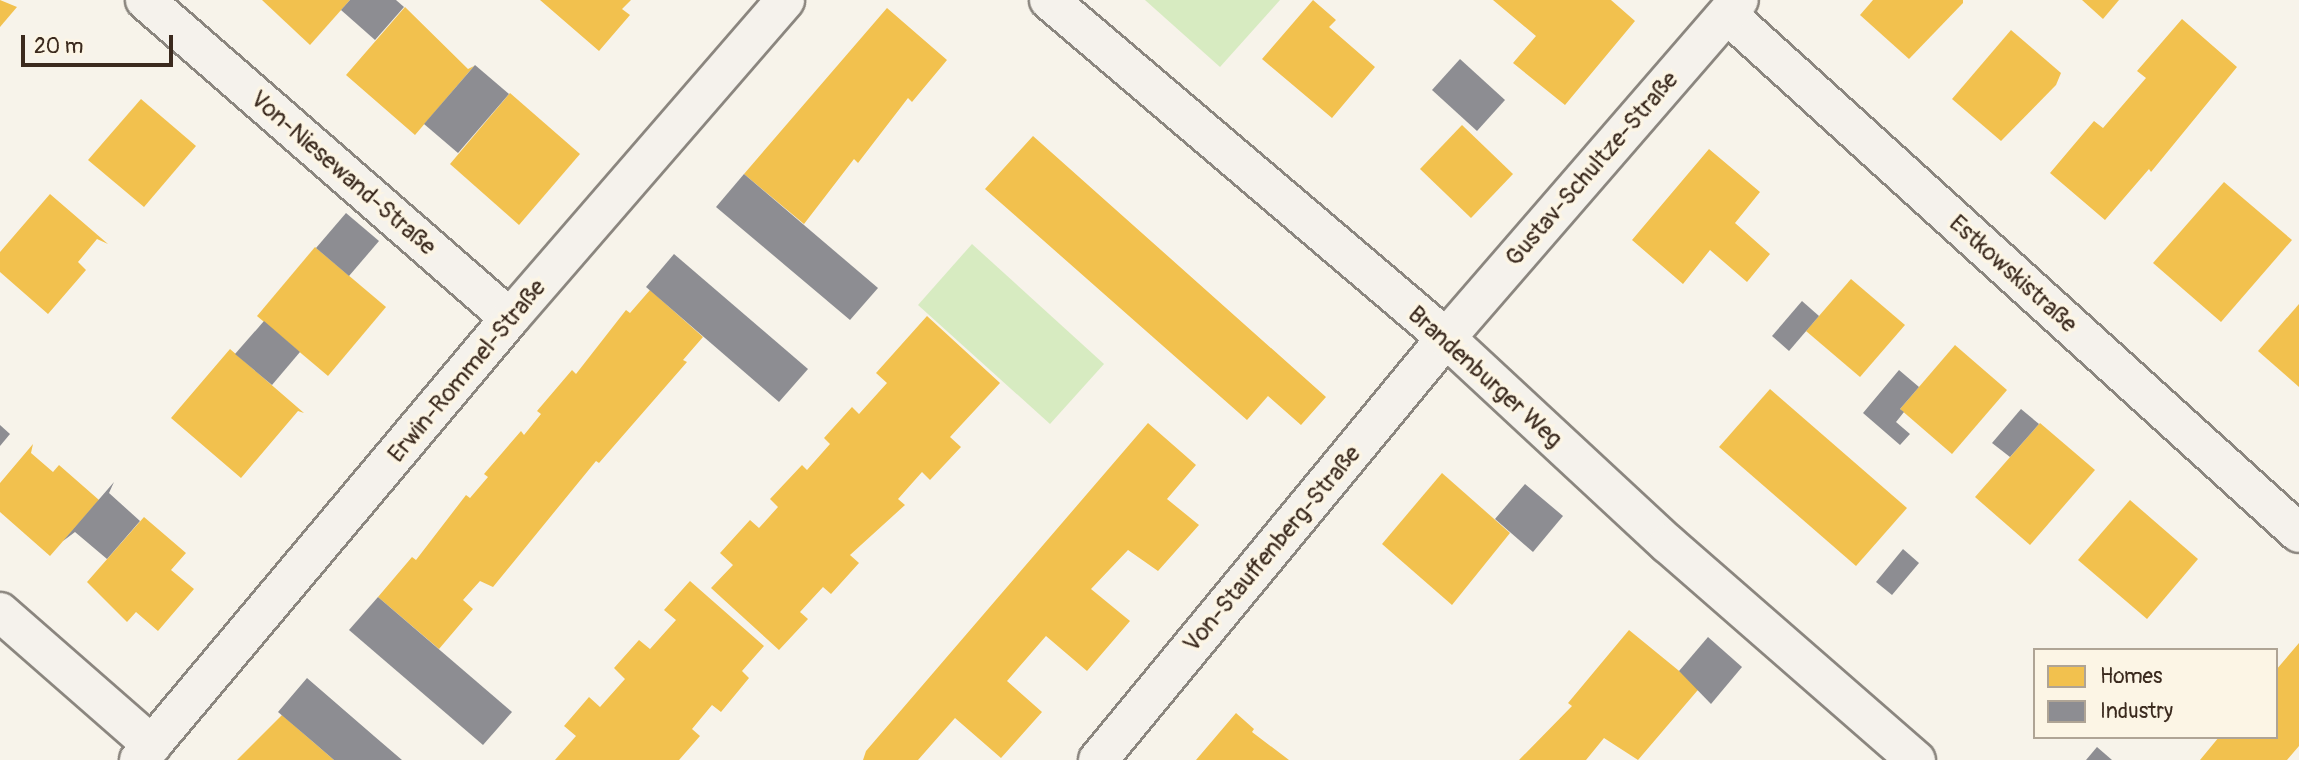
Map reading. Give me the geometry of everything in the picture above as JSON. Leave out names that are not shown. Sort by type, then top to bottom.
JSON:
[{"type":"street","name":"Von-Niesewand-Straße","points":[[145,0],[510,318]]},
{"type":"street","name":"Erwin-Rommel-Straße","points":[[0,612],[145,752],[510,318],[785,0]]},
{"type":"street","name":"Brandenburger Weg","points":[[1049,0],[1446,338],[1668,544],[1916,760]]},
{"type":"street","name":"Gustav-Schultze-Straße","points":[[1446,338],[1733,7]]},
{"type":"street","name":"Estkowskistraße","points":[[1733,7],[2299,533]]},
{"type":"street","name":"Von-Stauffenberg-Straße","points":[[1098,760],[1446,338]]},
{"type":"green space","points":[[1145,0],[1280,0],[1220,67]]},
{"type":"green space","points":[[972,244],[1104,364],[1050,424],[918,305]]},
{"type":"building: Homes","points":[[0,0],[17,7],[0,27]]},
{"type":"building: Homes","points":[[262,0],[350,0],[310,45]]},
{"type":"building: Homes","points":[[540,0],[631,0],[622,9],[630,15],[599,51]]},
{"type":"building: Homes","points":[[1313,0],[1336,20],[1329,27],[1375,67],[1332,118],[1262,59]]},
{"type":"building: Homes","points":[[1493,0],[1611,0],[1635,21],[1565,105],[1513,63],[1536,36]]},
{"type":"building: Homes","points":[[1873,0],[1963,0],[1963,3],[1909,59],[1860,15]]},
{"type":"building: Homes","points":[[2082,0],[2119,0],[2103,19]]},
{"type":"building: Homes","points":[[405,7],[468,69],[474,66],[415,135],[346,75]]},
{"type":"building: Homes","points":[[887,8],[947,60],[912,102],[908,98],[858,163],[854,159],[804,224],[744,174]]},
{"type":"building: Homes","points":[[2182,19],[2237,67],[2151,172],[2149,169],[2105,220],[2050,173],[2094,121],[2103,128],[2146,78],[2137,71]]},
{"type":"building: Homes","points":[[2011,30],[2061,73],[2056,85],[2001,141],[1952,99]]},
{"type":"building: Homes","points":[[510,93],[580,154],[519,225],[450,164]]},
{"type":"building: Homes","points":[[141,99],[196,146],[144,207],[88,160]]},
{"type":"building: Homes","points":[[1462,125],[1513,174],[1471,218],[1420,169]]},
{"type":"building: Homes","points":[[1033,136],[1326,397],[1301,425],[1268,396],[1247,420],[985,189]]},
{"type":"building: Homes","points":[[1709,149],[1760,192],[1735,223],[1770,254],[1747,282],[1710,250],[1683,284],[1632,240]]},
{"type":"building: Homes","points":[[2224,182],[2292,240],[2221,322],[2153,263]]},
{"type":"building: Homes","points":[[50,194],[108,244],[97,239],[78,262],[86,270],[48,314],[0,272],[0,252]]},
{"type":"building: Homes","points":[[315,247],[386,307],[328,376],[257,316]]},
{"type":"building: Homes","points":[[1851,279],[1905,325],[1860,377],[1806,331]]},
{"type":"building: Homes","points":[[650,290],[703,337],[683,360],[687,362],[599,463],[596,461],[493,587],[480,581],[463,600],[473,609],[439,649],[378,597],[412,557],[416,560],[466,495],[470,498],[488,477],[484,474],[521,431],[524,435],[541,414],[537,411],[572,370],[576,374],[626,310],[630,313]]},
{"type":"building: Homes","points":[[2299,304],[2299,387],[2258,351]]},
{"type":"building: Homes","points":[[927,316],[1000,383],[950,437],[961,447],[930,480],[922,472],[898,499],[905,505],[850,555],[859,563],[831,594],[823,587],[800,612],[808,619],[779,650],[711,588],[733,565],[720,553],[750,520],[759,528],[778,507],[770,499],[802,465],[807,470],[830,444],[824,438],[852,407],[859,414],[887,383],[876,373]]},
{"type":"building: Homes","points":[[1955,345],[2007,390],[1952,454],[1900,409]]},
{"type":"building: Homes","points":[[230,349],[304,413],[298,411],[241,478],[171,418]]},
{"type":"building: Homes","points":[[1770,389],[1907,508],[1856,566],[1719,447]]},
{"type":"building: Homes","points":[[1148,423],[1196,465],[1167,499],[1199,525],[1158,571],[1128,550],[1091,589],[1130,621],[1087,671],[1046,636],[1007,681],[1042,712],[1001,758],[955,718],[918,760],[863,760],[866,751]]},
{"type":"building: Homes","points":[[2040,423],[2095,470],[2030,545],[1975,497]]},
{"type":"building: Homes","points":[[33,444],[31,453],[53,472],[59,465],[99,500],[50,556],[0,512],[0,483]]},
{"type":"building: Homes","points":[[1442,473],[1510,533],[1452,605],[1382,544]]},
{"type":"building: Homes","points":[[2130,500],[2198,559],[2147,619],[2078,560]]},
{"type":"building: Homes","points":[[144,517],[186,553],[171,570],[194,589],[158,631],[136,612],[127,622],[87,582]]},
{"type":"building: Homes","points":[[690,581],[764,646],[742,671],[749,678],[721,712],[712,705],[692,729],[700,736],[679,760],[555,760],[576,736],[564,726],[589,697],[600,707],[625,679],[614,668],[639,640],[650,649],[676,620],[664,610]]},
{"type":"building: Homes","points":[[1629,630],[1700,688],[1638,760],[1604,738],[1586,760],[1519,760],[1572,706],[1568,703]]},
{"type":"building: Homes","points":[[2299,643],[2299,746],[2287,760],[2200,760],[2217,739],[2278,739],[2278,668]]},
{"type":"building: Homes","points":[[1236,713],[1254,729],[1252,732],[1289,760],[1196,760]]},
{"type":"building: Homes","points":[[282,715],[312,741],[334,760],[237,760]]},
{"type":"building: Industry","points":[[350,0],[396,0],[404,7],[375,40],[341,10]]},
{"type":"building: Industry","points":[[1460,59],[1505,100],[1477,131],[1432,90]]},
{"type":"building: Industry","points":[[475,65],[509,94],[458,153],[424,124]]},
{"type":"building: Industry","points":[[744,174],[878,288],[850,320],[716,207]]},
{"type":"building: Industry","points":[[346,213],[379,241],[349,276],[316,248]]},
{"type":"building: Industry","points":[[674,254],[808,369],[779,402],[646,287]]},
{"type":"building: Industry","points":[[1802,301],[1819,316],[1789,351],[1772,336]]},
{"type":"building: Industry","points":[[264,321],[300,352],[272,385],[235,354]]},
{"type":"building: Industry","points":[[1899,370],[1919,387],[1900,409],[1904,412],[1896,422],[1910,434],[1900,445],[1863,413]]},
{"type":"building: Industry","points":[[2021,409],[2039,424],[2010,457],[1992,443]]},
{"type":"building: Industry","points":[[0,425],[10,434],[0,446]]},
{"type":"building: Industry","points":[[114,482],[109,493],[140,521],[107,559],[75,532],[63,541]]},
{"type":"building: Industry","points":[[1525,484],[1563,516],[1533,552],[1495,519]]},
{"type":"building: Industry","points":[[1903,549],[1919,563],[1892,595],[1876,582]]},
{"type":"building: Industry","points":[[378,597],[512,712],[483,745],[349,630]]},
{"type":"building: Industry","points":[[1708,637],[1742,667],[1711,704],[1679,671]]},
{"type":"building: Industry","points":[[307,678],[402,760],[334,760],[278,712]]},
{"type":"building: Industry","points":[[2097,747],[2112,760],[2086,760]]}]
